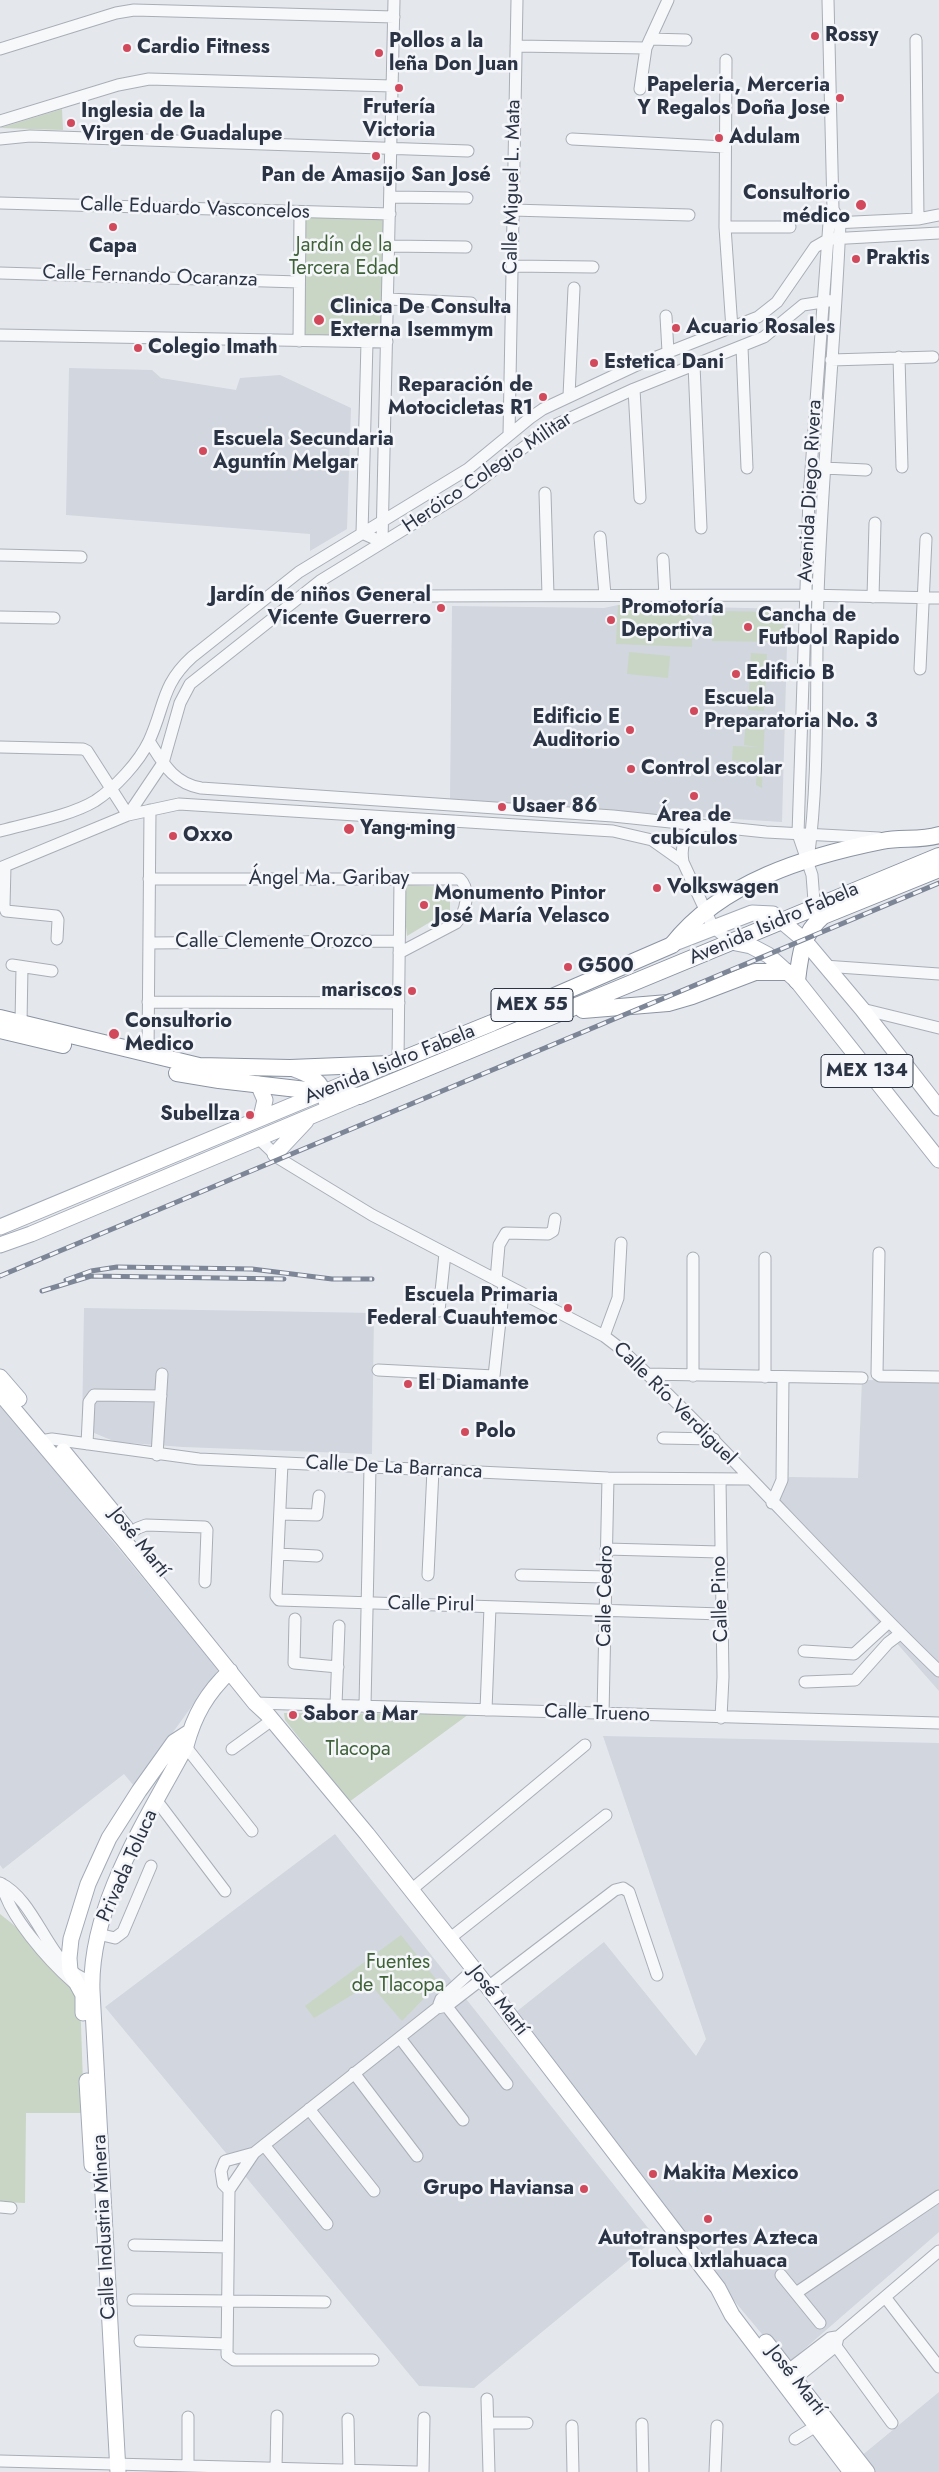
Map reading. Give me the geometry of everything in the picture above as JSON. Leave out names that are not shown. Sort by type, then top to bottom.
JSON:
[{"type":"highway","name":"Avenida Isidro Fabela","points":[[395,1063],[672,944],[685,928],[705,911],[757,880],[847,848],[892,839],[939,835]]},
{"type":"highway","name":"Avenida Isidro Fabela","points":[[359,1096],[939,856]]},
{"type":"highway","points":[[568,1011],[668,1002],[692,996],[755,972],[792,976],[804,940],[814,924],[823,916],[939,869]]},
{"type":"highway","name":"MEX 55","points":[[0,1018],[148,1055],[211,1067],[290,1068],[395,1063]]},
{"type":"highway","name":"MEX 55","points":[[0,1030],[187,1075],[325,1091]]},
{"type":"highway","points":[[325,1091],[359,1096]]},
{"type":"main road","name":"MEX 55","points":[[672,944],[752,912],[764,912],[781,920]]},
{"type":"main road","name":"MEX 134","points":[[781,920],[804,940],[862,1009],[939,1108]]},
{"type":"main road","name":"MEX 134","points":[[731,942],[751,946],[768,954],[792,976],[939,1160]]},
{"type":"main road","name":"Avenida Isidro Fabela","points":[[0,1227],[84,1194],[261,1117],[395,1063]]},
{"type":"main road","points":[[290,1068],[310,1076],[325,1091],[327,1110]]},
{"type":"main road","points":[[258,1084],[265,1100],[261,1117]]},
{"type":"main road","name":"Avenida Isidro Fabela","points":[[0,1245],[90,1210],[359,1096]]},
{"type":"main road","points":[[275,1154],[310,1117]]},
{"type":"main road","points":[[84,1194],[90,1210]]},
{"type":"main road","name":"José Martí","points":[[0,1377],[46,1440],[126,1536],[450,1938],[722,2293],[739,2309],[787,2378],[816,2426],[850,2472]]},
{"type":"main road","name":"José Martí","points":[[0,1392],[46,1440]]},
{"type":"main road","name":"José Martí","points":[[126,1536],[230,1671],[265,1710]]},
{"type":"main road","name":"Privada Toluca","points":[[184,1739],[124,1815],[98,1860],[81,1903],[71,1939],[69,1958],[70,1971],[87,1986],[98,1934],[108,1902],[125,1862],[157,1801],[184,1739],[208,1694],[230,1671]]},
{"type":"main road","name":"Calle Industria Minera","points":[[87,1986],[115,2468]]},
{"type":"main road","name":"José Martí","points":[[787,2378],[866,2472]]},
{"type":"street","points":[[367,342],[362,533],[382,542],[394,0]]},
{"type":"street","name":"Calle Miguel L. Mata","points":[[509,435],[517,0]]},
{"type":"street","points":[[640,89],[648,44],[668,0]]},
{"type":"street","name":"Avenida Diego Rivera","points":[[808,861],[812,834],[814,794],[809,497],[822,399],[835,223],[833,210],[828,0]]},
{"type":"street","points":[[0,50],[116,13],[134,10],[394,17]]},
{"type":"street","points":[[516,46],[648,44],[686,40]]},
{"type":"street","points":[[916,40],[918,219]]},
{"type":"street","points":[[726,60],[725,227],[732,329]]},
{"type":"street","points":[[0,121],[118,85],[149,78],[392,86]]},
{"type":"street","points":[[0,139],[30,136],[468,151]]},
{"type":"street","points":[[572,139],[725,147]]},
{"type":"street","points":[[390,197],[467,198]]},
{"type":"street","name":"Calle Eduardo Vasconcelos","points":[[0,204],[390,214]]},
{"type":"street","points":[[512,210],[689,215]]},
{"type":"street","points":[[299,341],[300,212]]},
{"type":"street","points":[[835,223],[918,219],[939,215]]},
{"type":"street","points":[[725,227],[790,227]]},
{"type":"street","points":[[834,238],[939,233]]},
{"type":"street","name":"Heróico Colegio Militar","points":[[0,831],[82,807],[95,801],[136,760],[149,741],[168,687],[180,667],[299,572],[468,470],[530,418],[569,396],[668,352],[732,329],[758,317],[777,302],[815,247],[834,238]]},
{"type":"street","points":[[389,246],[466,247]]},
{"type":"street","points":[[512,266],[594,267]]},
{"type":"street","name":"Calle Fernando Ocaranza","points":[[0,273],[300,282]]},
{"type":"street","points":[[569,396],[574,288]]},
{"type":"street","points":[[388,299],[471,303]]},
{"type":"street","name":"Avenida Diego Rivera","points":[[820,961],[814,924],[815,906],[812,875],[798,834],[812,595],[824,468],[822,399],[831,360],[829,300]]},
{"type":"street","name":"Heróico Colegio Militar","points":[[128,816],[163,763],[180,704],[190,684],[320,581],[463,494],[551,427],[634,389],[742,348],[772,332],[803,306],[829,300]]},
{"type":"street","points":[[666,316],[668,352]]},
{"type":"street","points":[[0,335],[387,342]]},
{"type":"street","points":[[742,348],[747,468]]},
{"type":"street","points":[[900,357],[902,467]]},
{"type":"street","points":[[831,360],[933,357]]},
{"type":"street","points":[[694,365],[701,528]]},
{"type":"street","points":[[634,389],[640,498]]},
{"type":"street","points":[[824,468],[866,470]]},
{"type":"street","points":[[545,493],[548,595]]},
{"type":"street","points":[[873,597],[875,522]]},
{"type":"street","points":[[600,537],[605,594]]},
{"type":"street","points":[[920,669],[926,539]]},
{"type":"street","points":[[0,555],[80,557]]},
{"type":"street","points":[[663,559],[665,596]]},
{"type":"street","points":[[414,596],[605,594],[939,598]]},
{"type":"street","points":[[0,617],[54,618]]},
{"type":"street","points":[[149,741],[171,775],[191,786],[443,806],[613,816],[798,834],[892,839]]},
{"type":"street","points":[[0,747],[83,749],[91,755],[128,816]]},
{"type":"street","points":[[259,809],[260,792]]},
{"type":"street","points":[[800,794],[814,794]]},
{"type":"street","points":[[58,939],[58,920],[56,916],[6,911],[3,867],[128,816],[179,804],[613,831],[636,835],[662,845],[683,862]]},
{"type":"street","points":[[442,821],[443,806]]},
{"type":"street","points":[[148,1055],[150,810]]},
{"type":"street","points":[[704,825],[692,830],[684,839],[682,850],[683,862],[713,927]]},
{"type":"street","points":[[395,1063],[399,1003],[400,879]]},
{"type":"street","name":"Ángel Ma. Garibay","points":[[150,880],[460,879],[465,889],[466,902],[464,912],[456,923],[399,953]]},
{"type":"street","name":"MEX 134","points":[[713,927],[731,942]]},
{"type":"street","name":"Calle Clemente Orozco","points":[[149,943],[399,941]]},
{"type":"street","points":[[820,961],[939,974]]},
{"type":"street","points":[[21,1023],[17,966],[52,971]]},
{"type":"street","points":[[148,1002],[399,1003]]},
{"type":"street","points":[[862,1009],[939,1028]]},
{"type":"street","name":"Calle Río Verdiguel","points":[[259,1139],[275,1154],[372,1215],[604,1336],[647,1374],[714,1439],[772,1503],[900,1634],[939,1671]]},
{"type":"street","points":[[378,1370],[494,1376],[500,1282],[499,1244],[506,1233],[548,1234],[554,1231],[555,1219]]},
{"type":"street","points":[[604,1336],[618,1298],[621,1243]]},
{"type":"street","points":[[879,1253],[876,1371],[880,1376],[939,1377]]},
{"type":"street","points":[[439,1311],[445,1254]]},
{"type":"street","points":[[693,1258],[693,1376]]},
{"type":"street","points":[[764,1377],[765,1258]]},
{"type":"street","points":[[157,1455],[162,1374]]},
{"type":"street","points":[[647,1374],[862,1378]]},
{"type":"street","points":[[772,1503],[782,1480],[783,1377]]},
{"type":"street","points":[[87,1444],[89,1402],[94,1395],[160,1396]]},
{"type":"street","points":[[662,1438],[714,1439]]},
{"type":"street","name":"Calle De La Barranca","points":[[46,1440],[199,1459],[608,1478],[749,1479]]},
{"type":"street","name":"Calle Pirul","points":[[282,1463],[276,1596],[279,1600],[722,1614]]},
{"type":"street","points":[[365,1706],[370,1467]]},
{"type":"street","points":[[428,1576],[433,1470]]},
{"type":"street","name":"Calle Cedro","points":[[603,1714],[608,1478]]},
{"type":"street","name":"Calle Pino","points":[[720,1480],[721,1718]]},
{"type":"street","points":[[280,1514],[318,1515],[319,1496]]},
{"type":"street","points":[[126,1536],[146,1525],[204,1527],[207,1530],[205,1582]]},
{"type":"street","points":[[606,1549],[720,1552]]},
{"type":"street","points":[[278,1554],[317,1556]]},
{"type":"street","points":[[521,1576],[606,1577]]},
{"type":"street","points":[[486,1710],[490,1607]]},
{"type":"street","points":[[295,1619],[295,1664],[338,1667]]},
{"type":"street","points":[[804,1651],[854,1654],[889,1622]]},
{"type":"street","points":[[336,1705],[339,1626]]},
{"type":"street","points":[[805,1682],[855,1680],[888,1644],[900,1634]]},
{"type":"street","name":"Calle Trueno","points":[[265,1710],[336,1705],[721,1718],[939,1723]]},
{"type":"street","points":[[232,1749],[265,1710]]},
{"type":"street","points":[[184,1739],[252,1831]]},
{"type":"street","points":[[411,1890],[584,1745]]},
{"type":"street","points":[[157,1801],[225,1891]]},
{"type":"street","points":[[450,1938],[606,1814]]},
{"type":"street","points":[[98,1934],[115,1938],[123,1932],[151,1866]]},
{"type":"street","name":"Privada Toluca","points":[[1,1884],[20,1901],[70,1971]]},
{"type":"street","name":"Privada Toluca","points":[[1,1884],[11,1910],[59,1970],[87,1986]]},
{"type":"street","points":[[373,2360],[234,2360],[227,2355],[226,2301],[229,2190],[254,2153],[442,2004],[615,1890],[623,1888],[629,1892],[658,1974]]},
{"type":"street","points":[[442,2004],[507,2084]]},
{"type":"street","points":[[400,2038],[463,2120]]},
{"type":"street","points":[[354,2074],[417,2156]]},
{"type":"street","points":[[310,2109],[374,2191]]},
{"type":"street","points":[[264,2145],[327,2224]]},
{"type":"street","points":[[229,2190],[221,2178],[223,2164],[231,2158],[254,2153]]},
{"type":"street","points":[[796,2293],[939,2196]]},
{"type":"street","points":[[134,2245],[228,2247]]},
{"type":"street","points":[[787,2378],[938,2255]]},
{"type":"street","points":[[781,2276],[820,2323]]},
{"type":"street","points":[[885,2298],[939,2367]]},
{"type":"street","points":[[133,2300],[325,2302]]},
{"type":"street","points":[[835,2340],[892,2423]]},
{"type":"street","points":[[140,2341],[226,2344]]},
{"type":"street","points":[[487,2399],[489,2472]]},
{"type":"street","points":[[276,2468],[277,2416]]},
{"type":"street","points":[[188,2417],[188,2466]]},
{"type":"street","points":[[423,2472],[424,2418]]},
{"type":"street","points":[[348,2419],[349,2470]]},
{"type":"street","points":[[488,2423],[527,2423]]},
{"type":"street","points":[[642,2424],[643,2472]]},
{"type":"street","points":[[572,2426],[573,2472]]},
{"type":"street","points":[[715,2472],[718,2426]]},
{"type":"street","points":[[794,2439],[816,2426]]},
{"type":"street","points":[[0,2461],[115,2468],[188,2466],[217,2469],[276,2468],[417,2472]]},
{"type":"shaded area","points":[[69,368],[152,370],[161,378],[236,390],[240,378],[280,375],[351,408],[347,529],[310,551],[310,534],[66,515]]},
{"type":"shaded area","points":[[618,605],[788,609],[782,822],[450,801],[452,606],[604,608]]},
{"type":"shaded area","points":[[84,1308],[374,1313],[372,1454],[183,1447],[116,1442],[82,1428]]},
{"type":"shaded area","points":[[862,1380],[939,1381],[939,1691],[765,1494],[784,1490],[789,1477],[858,1478]]},
{"type":"shaded area","points":[[0,1404],[218,1670],[134,1786],[124,1774],[3,1869],[0,1865]]},
{"type":"shaded area","points":[[603,1736],[939,1743],[939,2232],[787,2364],[675,2230],[511,2016],[604,1942],[696,2056],[706,2039]]},
{"type":"shaded area","points":[[335,1834],[656,2238],[474,2388],[419,2386],[105,2007]]},
{"type":"shaded area","points":[[939,2392],[939,2472],[871,2472],[860,2457]]},
{"type":"green space","points":[[62,109],[63,130],[0,128]]},
{"type":"green space","name":"Jardín de la Tercera Edad","points":[[305,216],[385,219],[380,337],[305,336]]},
{"type":"green space","points":[[618,605],[693,608],[692,647],[616,644]]},
{"type":"green space","name":"Cancha de Futbool Rapido","points":[[712,611],[784,612],[783,642],[712,641]]},
{"type":"green space","points":[[629,652],[670,656],[668,678],[627,674]]},
{"type":"green space","points":[[751,653],[767,654],[764,711],[748,710]]},
{"type":"green space","points":[[746,719],[765,720],[762,788],[756,785],[758,764],[732,760],[733,746],[759,747],[744,745]]},
{"type":"green space","points":[[407,885],[450,887],[450,910],[407,936],[404,908]]},
{"type":"green space","name":"Tlacopa","points":[[284,1713],[469,1714],[349,1802],[285,1720]]},
{"type":"green space","points":[[0,1914],[15,1926],[80,1996],[84,2113],[26,2113],[25,2203],[0,2202]]},
{"type":"green space","name":"Fuentes de Tlacopa","points":[[401,1935],[439,1983],[402,2021],[370,1984],[314,2018],[305,2006]]},
{"type":"railway","points":[[0,1276],[939,883]]},
{"type":"railway","points":[[66,1280],[91,1271],[117,1267],[252,1269],[332,1279],[372,1279]]},
{"type":"railway","points":[[42,1291],[91,1276],[284,1279]]},
{"type":"place","name":"Rossy","points":[[815,36]]},
{"type":"place","name":"Cardio Fitness","points":[[127,48]]},
{"type":"place","name":"Pollos a la leña Don Juan","points":[[379,53]]},
{"type":"place","name":"Frutería Victoria","points":[[399,88]]},
{"type":"place","name":"Papeleria, Merceria Y Regalos Doña Jose","points":[[840,98]]},
{"type":"place","name":"Inglesia de la Virgen de Guadalupe","points":[[71,123]]},
{"type":"place","name":"Adulam","points":[[719,138]]},
{"type":"place","name":"Pan de Amasijo San José","points":[[376,156]]},
{"type":"place","name":"Consultorio médico","points":[[861,205]]},
{"type":"place","name":"Capa","points":[[113,227]]},
{"type":"place","name":"Praktis","points":[[856,259]]},
{"type":"place","name":"Clinica De Consulta Externa Isemmym","points":[[319,320]]},
{"type":"place","name":"Acuario Rosales","points":[[676,328]]},
{"type":"place","name":"Colegio Imath","points":[[138,348]]},
{"type":"place","name":"Estetica Dani","points":[[594,363]]},
{"type":"place","name":"Reparación de Motocicletas R1","points":[[543,397]]},
{"type":"place","name":"Escuela Secundaria Aguntín Melgar","points":[[203,451]]},
{"type":"place","name":"Jardín de niños General Vicente Guerrero","points":[[441,608]]},
{"type":"place","name":"Promotoría Deportiva","points":[[611,620]]},
{"type":"place","name":"Cancha de Futbool Rapido","points":[[748,627]]},
{"type":"place","name":"Edificio B","points":[[736,674]]},
{"type":"place","name":"Escuela Preparatoria No. 3","points":[[694,711]]},
{"type":"place","name":"Edificio E Auditorio","points":[[630,730]]},
{"type":"place","name":"Control escolar","points":[[631,769]]},
{"type":"place","name":"Área de cubículos","points":[[694,796]]},
{"type":"place","name":"Usaer 86","points":[[502,807]]},
{"type":"place","name":"Yang-ming","points":[[349,829]]},
{"type":"place","name":"Oxxo","points":[[173,836]]},
{"type":"place","name":"Volkswagen","points":[[657,888]]},
{"type":"place","name":"Monumento Pintor José María Velasco","points":[[424,905]]},
{"type":"place","name":"G500","points":[[568,967]]},
{"type":"place","name":"mariscos","points":[[412,991]]},
{"type":"place","name":"Consultorio Medico","points":[[114,1034]]},
{"type":"place","name":"Subellza","points":[[250,1115]]},
{"type":"place","name":"Escuela Primaria Federal Cuauhtemoc","points":[[568,1308]]},
{"type":"place","name":"El Diamante","points":[[408,1384]]},
{"type":"place","name":"Polo","points":[[465,1432]]},
{"type":"place","name":"Sabor a Mar","points":[[293,1715]]},
{"type":"place","name":"Makita Mexico","points":[[653,2174]]},
{"type":"place","name":"Grupo Haviansa","points":[[584,2189]]},
{"type":"place","name":"Autotransportes Azteca Toluca Ixtlahuaca","points":[[708,2219]]}]
